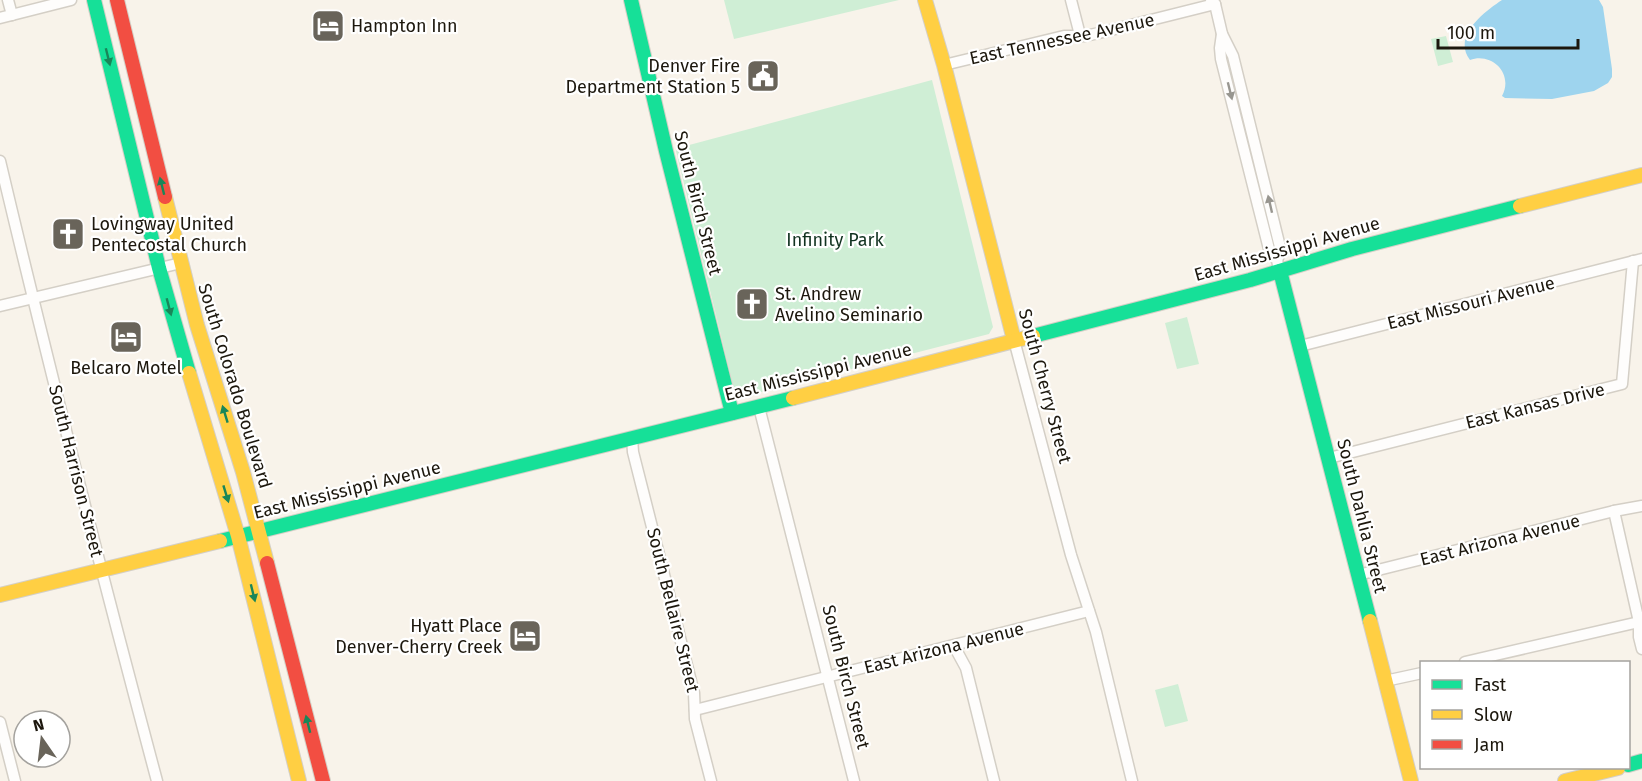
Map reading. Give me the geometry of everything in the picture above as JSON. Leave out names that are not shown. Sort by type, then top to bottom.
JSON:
[{"type":"street","points":[[8,0],[12,15]]},
{"type":"street","points":[[0,18],[71,0]]},
{"type":"street","points":[[94,0],[159,268],[238,536],[299,781]]},
{"type":"street","name":"South Colorado Boulevard","points":[[117,0],[196,325],[259,531],[322,781]]},
{"type":"street","name":"South Birch Street","points":[[631,0],[666,151],[732,413]]},
{"type":"street","name":"South Cherry Street","points":[[925,0],[944,65],[1071,555],[1096,632],[1132,781]]},
{"type":"street","points":[[1071,0],[1080,35]]},
{"type":"street","name":"East Tennessee Avenue","points":[[944,65],[1064,36],[1085,36],[1108,31],[1214,1]]},
{"type":"street","name":"South Dahlia Street","points":[[1214,1],[1222,34],[1233,56],[1262,168],[1281,250],[1279,266],[1411,781]]},
{"type":"street","name":"South Harrison Street","points":[[0,160],[101,570],[157,781]]},
{"type":"street","name":"East Mississippi Avenue","points":[[0,595],[759,407],[1014,340],[1279,266],[1642,175]]},
{"type":"street","name":"East Missouri Avenue","points":[[1300,346],[1638,260]]},
{"type":"street","name":"East Kansas Drive","points":[[1329,458],[1622,384],[1638,260]]},
{"type":"street","points":[[0,306],[181,263]]},
{"type":"street","name":"South Birch Street","points":[[759,407],[854,781]]},
{"type":"street","name":"South Bellaire Street","points":[[632,438],[633,452],[694,693],[695,719],[711,781]]},
{"type":"street","name":"East Arizona Avenue","points":[[1358,575],[1642,506]]},
{"type":"street","points":[[1614,511],[1639,621],[1639,638],[1642,649]]},
{"type":"street","name":"East Arizona Avenue","points":[[695,710],[1089,611]]},
{"type":"street","points":[[1473,661],[1639,621]]},
{"type":"street","points":[[954,646],[966,668],[994,781]]},
{"type":"street","points":[[1385,681],[1420,673]]},
{"type":"street","points":[[0,722],[15,781]]},
{"type":"street","points":[[1565,781],[1614,769]]},
{"type":"green space","points":[[724,0],[899,0],[734,39]]},
{"type":"green space","points":[[1446,36],[1453,62],[1438,66],[1431,39]]},
{"type":"green space","name":"Infinity Park","points":[[932,80],[993,327],[989,334],[746,396],[739,394],[734,389],[676,151],[678,148]]},
{"type":"green space","points":[[1187,317],[1199,364],[1177,369],[1165,323]]},
{"type":"green space","points":[[1178,684],[1188,721],[1165,727],[1155,690]]},
{"type":"water","points":[[1502,0],[1599,0],[1603,7],[1612,69],[1612,77],[1608,83],[1594,91],[1552,99],[1505,98],[1502,96],[1505,80],[1499,67],[1486,59],[1470,60],[1465,51],[1465,42],[1467,34],[1479,18]]},
{"type":"traffic: fast","points":[[94,0],[159,268],[189,373]]},
{"type":"traffic: fast","points":[[631,0],[666,151],[732,413]]},
{"type":"traffic: fast","points":[[1033,336],[1250,280],[1352,249],[1520,206]]},
{"type":"traffic: fast","points":[[1280,271],[1370,621]]},
{"type":"traffic: fast","points":[[220,541],[793,398]]},
{"type":"traffic: fast","points":[[1630,764],[1642,761]]},
{"type":"traffic: slow","points":[[925,0],[944,65],[1014,340]]},
{"type":"traffic: slow","points":[[1520,206],[1642,175]]},
{"type":"traffic: slow","points":[[165,197],[197,325],[243,472],[267,563]]},
{"type":"traffic: slow","points":[[793,398],[1033,336]]},
{"type":"traffic: slow","points":[[189,373],[238,536],[299,781]]},
{"type":"traffic: slow","points":[[0,595],[220,541]]},
{"type":"traffic: slow","points":[[1370,621],[1411,781]]},
{"type":"traffic: slow","points":[[1565,781],[1614,769]]},
{"type":"traffic: jam","points":[[117,0],[165,197]]},
{"type":"traffic: jam","points":[[267,563],[323,781]]},
{"type":"place","name":"Hampton Inn","points":[[328,26]]},
{"type":"place","name":"Denver Fire Department Station 5","points":[[763,76]]},
{"type":"place","name":"Lovingway United Pentecostal Church","points":[[68,234]]},
{"type":"place","name":"St. Andrew Avelino Seminario","points":[[752,304]]},
{"type":"place","name":"Belcaro Motel","points":[[126,337]]},
{"type":"place","name":"Hyatt Place Denver-Cherry Creek","points":[[525,636]]}]
